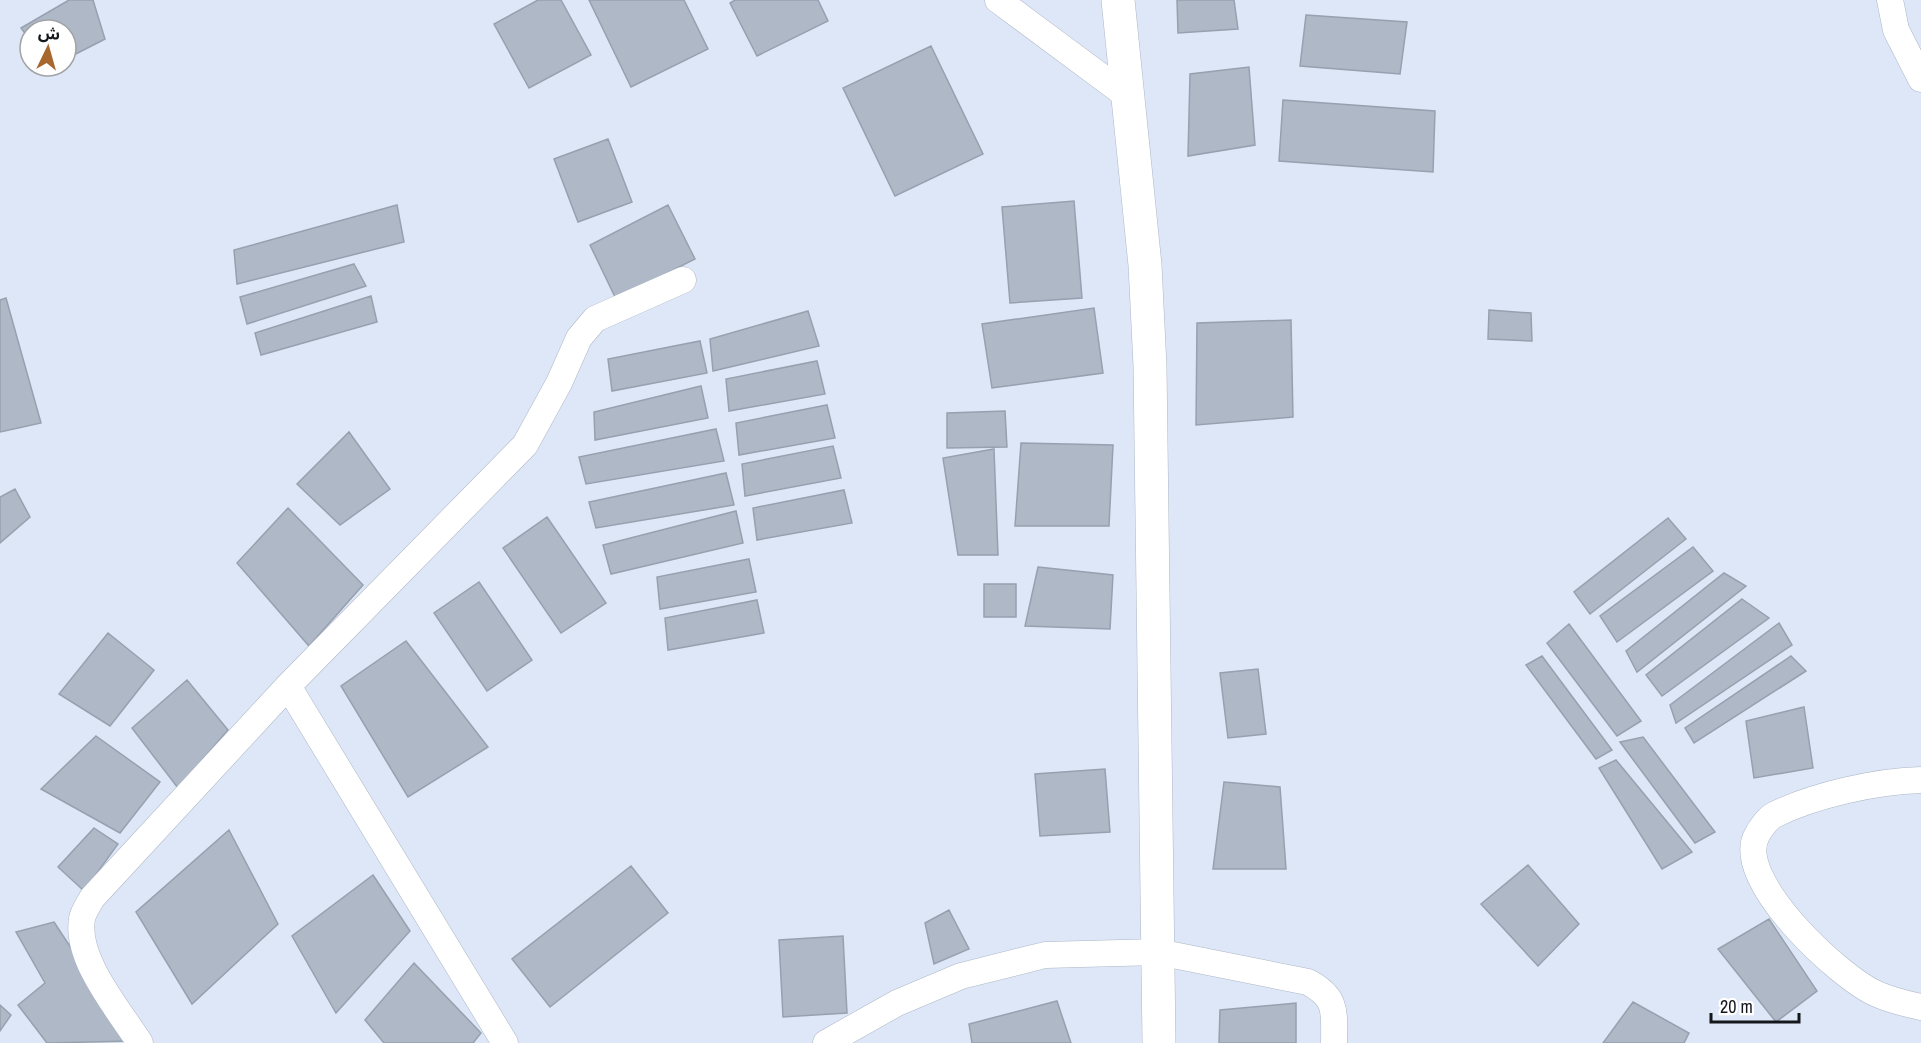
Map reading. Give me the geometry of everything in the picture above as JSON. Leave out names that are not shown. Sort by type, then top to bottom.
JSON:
[{"type":"main road","points":[[1118,0],[1130,98],[1145,266],[1150,366],[1159,1043]]},
{"type":"street","points":[[998,0],[1130,98]]},
{"type":"street","points":[[1890,0],[1896,30],[1921,79]]},
{"type":"street","points":[[140,1043],[86,957],[81,939],[82,917],[92,898],[288,686],[525,445],[559,383],[579,338],[595,319],[683,280]]},
{"type":"street","points":[[288,686],[505,1043]]},
{"type":"street","points":[[1921,780],[1895,781],[1822,799],[1772,816],[1755,837],[1754,860],[1762,884],[1817,951],[1853,980],[1876,994],[1921,1007]]},
{"type":"street","points":[[826,1043],[897,1003],[962,976],[1045,955],[1158,952],[1308,982],[1323,990],[1332,1000],[1334,1043]]},
{"type":"building","points":[[69,0],[93,0],[105,39],[78,53],[78,18],[38,18]]},
{"type":"building","points":[[538,0],[561,0],[591,55],[529,88],[494,24]]},
{"type":"building","points":[[589,0],[684,0],[708,49],[631,87]]},
{"type":"building","points":[[735,0],[818,0],[828,21],[757,56],[730,3]]},
{"type":"building","points":[[1177,0],[1234,0],[1238,29],[1178,33]]},
{"type":"building","points":[[1306,15],[1407,22],[1400,74],[1300,66]]},
{"type":"building","points":[[931,46],[983,154],[895,196],[843,88]]},
{"type":"building","points":[[1249,67],[1255,145],[1188,156],[1190,74]]},
{"type":"building","points":[[1283,100],[1435,111],[1433,172],[1279,161]]},
{"type":"building","points":[[608,139],[632,202],[578,222],[554,159]]},
{"type":"building","points":[[1074,201],[1082,298],[1010,303],[1002,207]]},
{"type":"building","points":[[397,205],[404,242],[237,284],[234,250]]},
{"type":"building","points":[[668,205],[695,259],[616,299],[590,245]]},
{"type":"building","points":[[354,264],[366,286],[247,324],[240,297]]},
{"type":"building","points":[[371,296],[377,322],[261,355],[255,333]]},
{"type":"building","points":[[6,298],[41,423],[0,432],[0,300]]},
{"type":"building","points":[[1094,308],[1103,373],[992,388],[982,324]]},
{"type":"building","points":[[1489,310],[1531,313],[1532,341],[1488,339]]},
{"type":"building","points":[[808,311],[819,346],[713,371],[710,339]]},
{"type":"building","points":[[1291,320],[1293,417],[1196,425],[1197,323]]},
{"type":"building","points":[[700,341],[707,373],[612,391],[608,359]]},
{"type":"building","points":[[817,361],[825,394],[729,411],[726,379]]},
{"type":"building","points":[[701,386],[708,418],[595,440],[594,412]]},
{"type":"building","points":[[827,405],[835,438],[739,455],[736,423]]},
{"type":"building","points":[[1005,411],[1007,447],[947,448],[947,413]]},
{"type":"building","points":[[716,429],[724,461],[586,484],[579,457]]},
{"type":"building","points":[[349,432],[390,489],[340,525],[297,484]]},
{"type":"building","points":[[1021,443],[1113,445],[1109,526],[1015,526]]},
{"type":"building","points":[[833,446],[841,478],[745,496],[742,464]]},
{"type":"building","points":[[994,449],[998,555],[958,555],[943,458]]},
{"type":"building","points":[[726,473],[734,505],[596,528],[589,502]]},
{"type":"building","points":[[15,489],[30,517],[0,543],[0,497]]},
{"type":"building","points":[[844,490],[852,523],[757,540],[753,508]]},
{"type":"building","points":[[288,508],[363,585],[309,646],[237,563]]},
{"type":"building","points":[[736,511],[743,543],[611,574],[603,545]]},
{"type":"building","points":[[547,517],[606,603],[561,633],[503,548]]},
{"type":"building","points":[[1668,518],[1686,539],[1590,614],[1574,592]]},
{"type":"building","points":[[1693,547],[1713,571],[1617,642],[1600,616]]},
{"type":"building","points":[[749,559],[756,592],[660,609],[657,577]]},
{"type":"building","points":[[1038,567],[1113,575],[1110,629],[1025,626]]},
{"type":"building","points":[[1724,573],[1746,586],[1637,672],[1626,651]]},
{"type":"building","points":[[479,582],[532,660],[487,691],[434,613]]},
{"type":"building","points":[[984,584],[1016,584],[1016,617],[984,617]]},
{"type":"building","points":[[1742,599],[1769,618],[1662,696],[1646,675]]},
{"type":"building","points":[[757,600],[764,633],[668,650],[665,618]]},
{"type":"building","points":[[1779,623],[1792,645],[1676,723],[1670,705]]},
{"type":"building","points":[[1569,624],[1641,721],[1617,736],[1547,643]]},
{"type":"building","points":[[108,633],[154,670],[110,726],[59,694]]},
{"type":"building","points":[[406,641],[488,747],[408,797],[341,686]]},
{"type":"building","points":[[1542,656],[1612,750],[1596,759],[1526,665]]},
{"type":"building","points":[[1791,656],[1806,671],[1694,743],[1685,728]]},
{"type":"building","points":[[1258,669],[1266,734],[1228,738],[1220,673]]},
{"type":"building","points":[[187,680],[228,730],[178,788],[132,728]]},
{"type":"building","points":[[1804,707],[1813,768],[1754,778],[1746,721]]},
{"type":"building","points":[[96,736],[160,782],[120,833],[41,789]]},
{"type":"building","points":[[1643,737],[1715,832],[1695,843],[1620,742]]},
{"type":"building","points":[[1616,760],[1692,852],[1662,869],[1599,768]]},
{"type":"building","points":[[1105,769],[1110,832],[1040,836],[1035,774]]},
{"type":"building","points":[[1224,782],[1280,787],[1286,869],[1213,869]]},
{"type":"building","points":[[94,828],[118,844],[84,891],[58,867]]},
{"type":"building","points":[[229,830],[278,924],[192,1004],[136,912]]},
{"type":"building","points":[[1528,865],[1579,924],[1538,966],[1481,904]]},
{"type":"building","points":[[631,866],[668,913],[550,1007],[512,959]]},
{"type":"building","points":[[373,875],[410,931],[336,1013],[292,936]]},
{"type":"building","points":[[949,910],[969,949],[934,964],[925,923]]},
{"type":"building","points":[[1769,919],[1817,991],[1776,1022],[1718,949]]},
{"type":"building","points":[[54,922],[132,1041],[47,1043],[18,1005],[45,983],[16,932]]},
{"type":"building","points":[[843,936],[847,1013],[783,1017],[779,940]]},
{"type":"building","points":[[414,963],[481,1033],[473,1043],[384,1043],[365,1020]]},
{"type":"building","points":[[1057,1001],[1071,1043],[972,1043],[969,1024]]},
{"type":"building","points":[[1633,1002],[1689,1033],[1684,1043],[1603,1043]]},
{"type":"building","points":[[1296,1003],[1296,1043],[1219,1043],[1220,1010]]},
{"type":"building","points":[[0,1005],[11,1015],[0,1031]]}]
